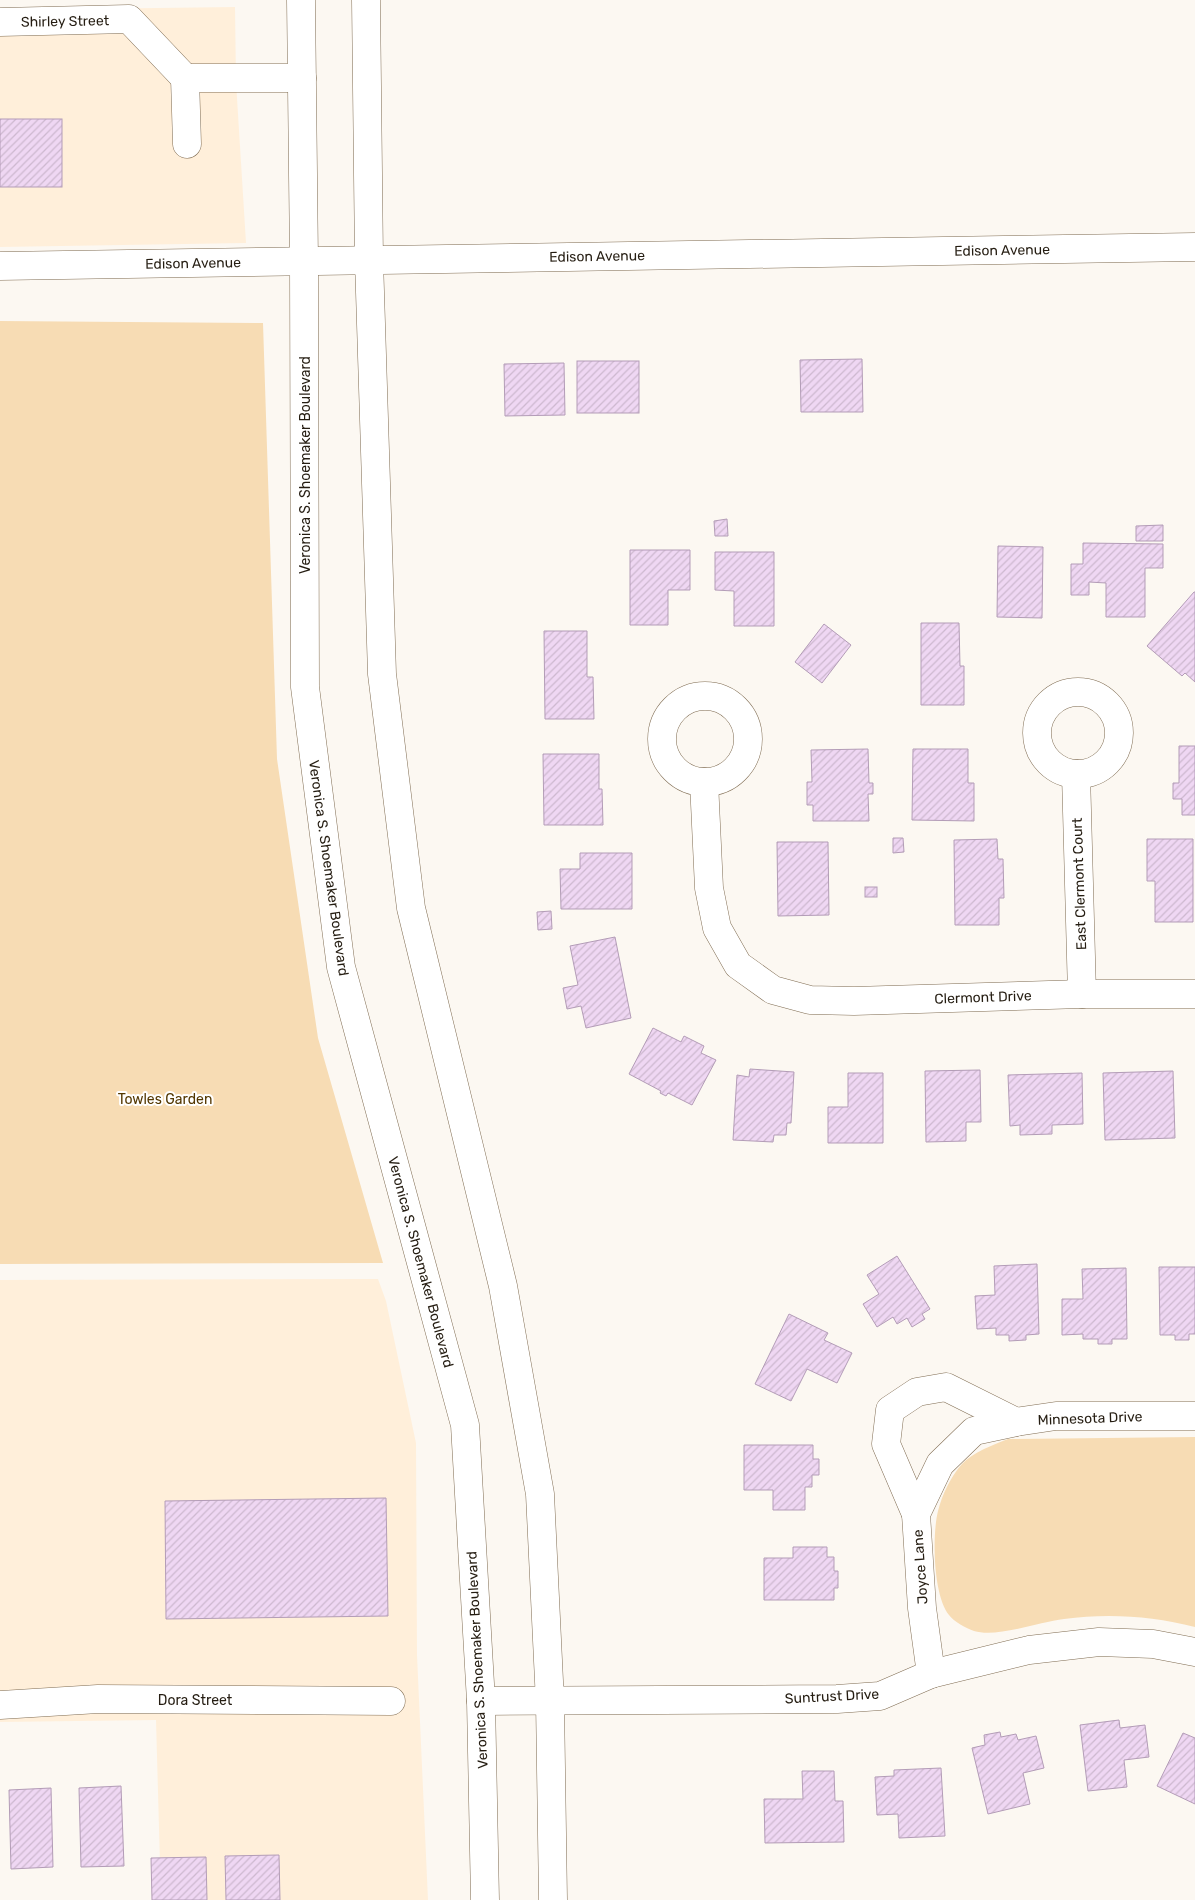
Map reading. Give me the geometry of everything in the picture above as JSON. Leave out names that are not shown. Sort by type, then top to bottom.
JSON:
[{"type":"street","name":"Veronica S. Shoemaker Boulevard","points":[[301,0],[306,697],[341,967],[465,1425],[481,1701],[484,1900]]},
{"type":"street","points":[[366,0],[369,260],[384,693],[411,908],[503,1286],[540,1494],[550,1702],[553,1900]]},
{"type":"street","name":"Shirley Street","points":[[0,22],[129,20],[186,78]]},
{"type":"street","points":[[187,144],[186,78],[302,78]]},
{"type":"street","name":"Edison Avenue","points":[[0,266],[1195,247]]},
{"type":"street","name":"East Clermont Court","points":[[1076,774],[1082,994]]},
{"type":"street","name":"Clermont Drive","points":[[704,782],[709,888],[717,928],[738,965],[773,990],[810,1000],[1082,994],[1195,994]]},
{"type":"street","points":[[916,1514],[886,1444],[890,1410],[917,1392],[946,1387],[1016,1422]]},
{"type":"street","name":"Minnesota Drive","points":[[940,1464],[974,1431],[1016,1422],[1056,1416],[1195,1416]]},
{"type":"street","name":"Joyce Lane","points":[[931,1674],[922,1608],[916,1514],[940,1464]]},
{"type":"street","name":"Suntrust Drive","points":[[550,1702],[837,1699],[880,1696],[931,1674],[1028,1650],[1099,1642],[1153,1644],[1195,1652]]},
{"type":"street","name":"Dora Street","points":[[0,1705],[98,1699],[391,1701]]},
{"type":"street","points":[[481,1701],[550,1702]]},
{"type":"shaded area","points":[[235,7],[236,82],[246,243],[0,247],[0,10]]},
{"type":"shaded area","points":[[378,1279],[386,1301],[416,1443],[417,1655],[428,1900],[161,1900],[156,1720],[0,1722],[0,1280]]},
{"type":"green space","name":"Towles Garden","points":[[0,321],[263,323],[277,759],[318,1038],[383,1263],[0,1264]]},
{"type":"green space","points":[[1195,1437],[1195,1627],[1146,1618],[1097,1616],[1064,1619],[1006,1631],[983,1633],[964,1626],[949,1615],[944,1606],[937,1580],[935,1564],[936,1522],[942,1499],[951,1480],[962,1464],[972,1456],[1008,1439]]},
{"type":"building","points":[[0,119],[62,119],[62,187],[0,187]]},
{"type":"building","points":[[862,359],[863,412],[801,412],[800,360]]},
{"type":"building","points":[[577,361],[639,361],[639,413],[577,413]]},
{"type":"building","points":[[564,363],[565,415],[505,416],[504,364]]},
{"type":"building","points":[[727,519],[728,536],[715,536],[714,521]]},
{"type":"building","points":[[1163,525],[1163,541],[1136,541],[1136,526]]},
{"type":"building","points":[[1083,543],[1163,544],[1163,568],[1145,568],[1145,617],[1106,617],[1106,583],[1089,582],[1089,595],[1071,595],[1071,564],[1083,564]]},
{"type":"building","points":[[998,546],[1043,547],[1042,618],[997,617]]},
{"type":"building","points":[[630,550],[690,550],[690,590],[668,590],[668,625],[630,625]]},
{"type":"building","points":[[715,552],[774,552],[774,626],[734,626],[734,591],[715,590]]},
{"type":"building","points":[[1194,592],[1195,682],[1185,673],[1182,676],[1147,646]]},
{"type":"building","points":[[921,623],[959,623],[960,666],[964,666],[964,705],[921,705]]},
{"type":"building","points":[[824,624],[851,645],[822,683],[795,662]]},
{"type":"building","points":[[544,631],[587,631],[587,677],[593,677],[594,719],[545,719]]},
{"type":"building","points":[[1179,746],[1195,746],[1195,815],[1182,815],[1182,799],[1173,799],[1173,783],[1179,783]]},
{"type":"building","points":[[868,749],[869,783],[873,783],[873,794],[868,794],[869,821],[813,821],[813,805],[807,805],[807,782],[812,782],[811,750]]},
{"type":"building","points":[[913,749],[968,749],[968,783],[974,783],[974,821],[912,820]]},
{"type":"building","points":[[543,754],[599,754],[599,789],[602,789],[603,825],[544,825]]},
{"type":"building","points":[[893,838],[903,838],[904,852],[893,853]]},
{"type":"building","points":[[997,839],[998,859],[1003,859],[1004,898],[999,898],[999,925],[955,925],[954,840]]},
{"type":"building","points":[[1147,839],[1193,839],[1193,922],[1155,922],[1155,881],[1147,881]]},
{"type":"building","points":[[777,842],[828,842],[829,915],[778,916]]},
{"type":"building","points":[[580,853],[632,853],[632,909],[561,909],[560,869],[580,869]]},
{"type":"building","points":[[865,887],[877,887],[877,897],[865,897]]},
{"type":"building","points":[[551,911],[552,929],[538,930],[537,912]]},
{"type":"building","points":[[615,937],[631,1018],[586,1028],[581,1006],[567,1009],[563,988],[578,985],[570,946]]},
{"type":"building","points":[[653,1028],[681,1042],[684,1036],[704,1046],[701,1053],[716,1060],[692,1105],[668,1093],[666,1096],[660,1093],[661,1091],[629,1074]]},
{"type":"building","points":[[750,1069],[794,1072],[791,1123],[787,1123],[786,1135],[774,1135],[773,1142],[733,1140],[737,1075],[749,1077]]},
{"type":"building","points":[[980,1070],[981,1122],[966,1122],[966,1141],[926,1142],[925,1071]]},
{"type":"building","points":[[1173,1071],[1175,1138],[1105,1140],[1103,1073]]},
{"type":"building","points":[[848,1073],[883,1073],[883,1143],[828,1143],[828,1107],[848,1107]]},
{"type":"building","points":[[1082,1073],[1083,1124],[1052,1125],[1052,1134],[1020,1135],[1020,1125],[1010,1126],[1008,1075]]},
{"type":"building","points":[[897,1256],[930,1309],[922,1314],[925,1319],[912,1327],[907,1318],[897,1324],[893,1317],[877,1327],[863,1304],[879,1294],[867,1275]]},
{"type":"building","points":[[1037,1264],[1039,1334],[1026,1335],[1026,1340],[1009,1341],[1009,1335],[996,1335],[996,1328],[977,1329],[975,1296],[995,1295],[994,1266]]},
{"type":"building","points":[[1159,1267],[1195,1267],[1195,1334],[1189,1334],[1189,1340],[1175,1340],[1175,1335],[1160,1335]]},
{"type":"building","points":[[1126,1268],[1127,1339],[1112,1339],[1112,1344],[1098,1344],[1098,1339],[1083,1339],[1083,1334],[1062,1335],[1062,1299],[1083,1299],[1082,1269]]},
{"type":"building","points":[[789,1314],[828,1333],[824,1340],[852,1353],[837,1383],[807,1369],[791,1401],[755,1384]]},
{"type":"building","points":[[744,1445],[813,1445],[813,1459],[819,1459],[819,1475],[812,1475],[812,1487],[805,1487],[805,1510],[773,1510],[773,1490],[744,1490]]},
{"type":"building","points":[[386,1498],[388,1616],[166,1619],[165,1501]]},
{"type":"building","points":[[793,1547],[827,1547],[827,1557],[834,1557],[834,1571],[838,1571],[838,1588],[834,1588],[834,1600],[764,1600],[764,1558],[793,1558]]},
{"type":"building","points":[[1119,1720],[1120,1728],[1145,1725],[1149,1757],[1124,1760],[1127,1787],[1088,1791],[1080,1725]]},
{"type":"building","points":[[1000,1732],[1001,1737],[1016,1734],[1018,1740],[1036,1736],[1044,1768],[1023,1773],[1030,1804],[988,1814],[972,1748],[985,1745],[984,1735]]},
{"type":"building","points":[[1183,1733],[1195,1738],[1195,1804],[1157,1786]]},
{"type":"building","points":[[941,1768],[945,1836],[899,1838],[898,1814],[877,1815],[875,1777],[894,1776],[894,1770]]},
{"type":"building","points":[[802,1771],[834,1771],[835,1801],[843,1801],[844,1842],[765,1843],[764,1799],[803,1799]]},
{"type":"building","points":[[121,1786],[124,1866],[81,1867],[79,1788]]},
{"type":"building","points":[[51,1788],[53,1867],[11,1869],[9,1790]]},
{"type":"building","points":[[279,1855],[280,1900],[226,1900],[225,1856]]},
{"type":"building","points":[[206,1857],[207,1900],[152,1900],[151,1858]]}]
